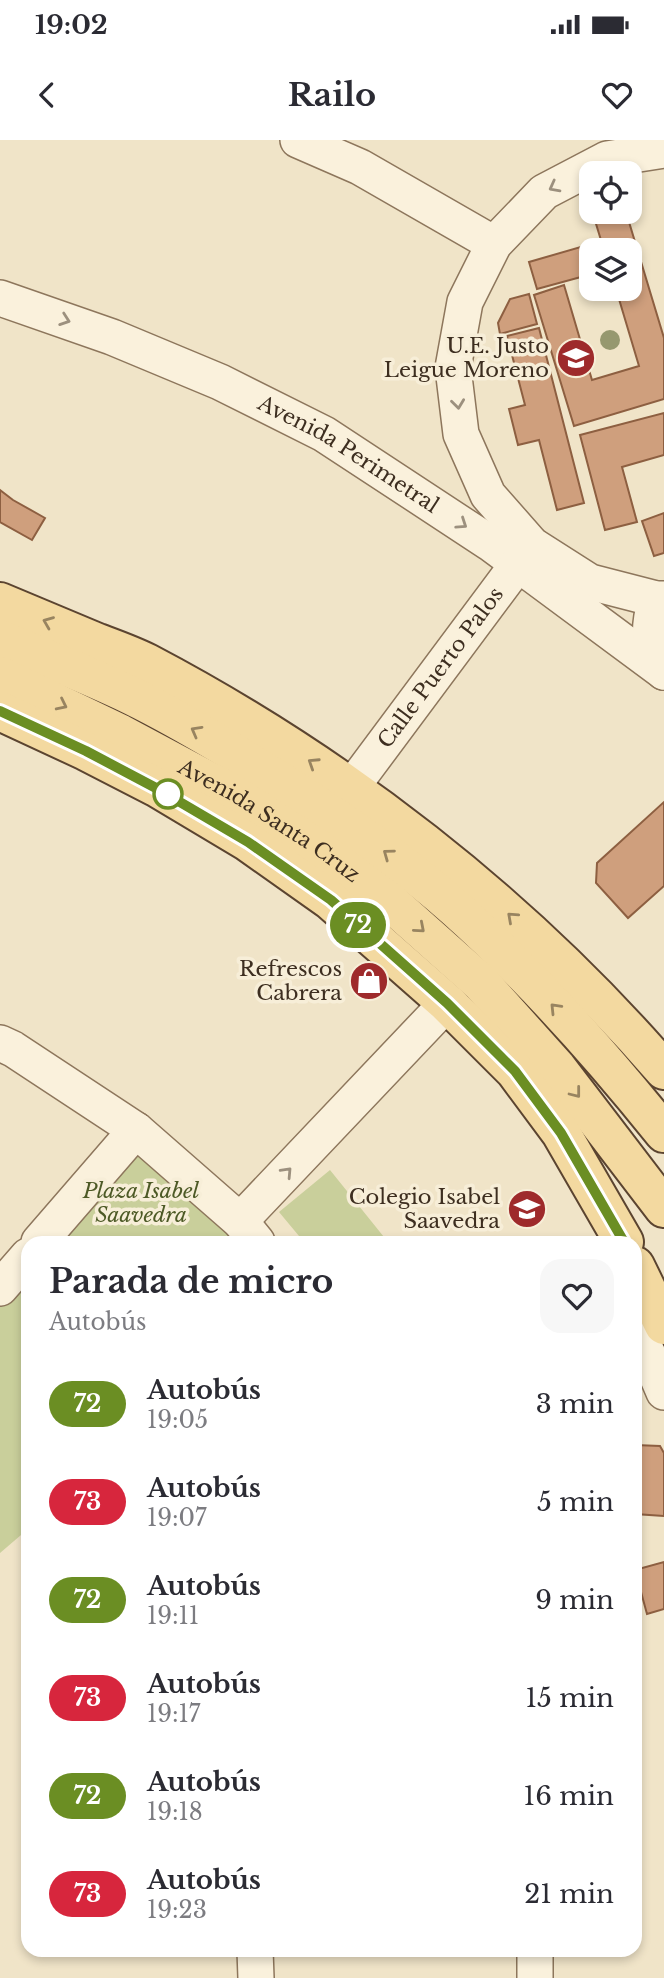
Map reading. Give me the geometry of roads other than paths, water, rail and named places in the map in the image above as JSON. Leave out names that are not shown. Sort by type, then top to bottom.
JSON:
[{"type":"main road","points":[[0,603],[145,662],[252,723],[351,788],[484,891],[625,1024],[664,1070]]},
{"type":"main road","name":"Avenida Santa Cruz","points":[[0,639],[131,695],[233,751],[332,814],[404,866],[513,963],[604,1058],[664,1133]]},
{"type":"main road","name":"Avenida Santa Cruz","points":[[0,676],[121,734],[235,795],[319,849],[390,902],[481,983],[557,1068],[664,1208]]},
{"type":"main road","name":"Avenida Santa Cruz","points":[[0,711],[86,751],[156,788],[248,842],[331,900],[447,1003],[515,1071],[561,1133],[619,1236]]},
{"type":"main road","name":"Avenida Santa Cruz","points":[[642,1281],[664,1325]]},
{"type":"street","points":[[298,140],[360,167],[494,244]]},
{"type":"street","points":[[660,599],[590,582],[525,555],[488,495],[461,434],[453,368],[465,302],[494,244],[544,192],[607,159],[664,150]]},
{"type":"street","name":"Avenida Perimetral","points":[[0,298],[112,337],[208,377],[324,434],[479,535],[525,555],[664,672],[654,657],[650,637],[651,618],[660,599]]},
{"type":"street","name":"Calle Puerto Palos","points":[[351,788],[525,555]]},
{"type":"street","points":[[0,1043],[136,1130],[248,1232],[447,1003]]},
{"type":"street","points":[[44,1236],[136,1130]]},
{"type":"street","points":[[0,1288],[21,1264]]},
{"type":"street","points":[[642,1333],[646,1350],[664,1392]]},
{"type":"street","points":[[256,1957],[257,1978]]},
{"type":"street","points":[[534,1957],[535,1978]]},
{"type":"place","name":"U.E. Justo Leigue Moreno","points":[[576,358]]},
{"type":"place","name":"Refrescos Cabrera","points":[[369,981]]},
{"type":"place","name":"Colegio Isabel Saavedra","points":[[527,1209]]},
{"type":"park label","name":"Plaza Isabel Saavedra","points":[[141,1203]]}]
